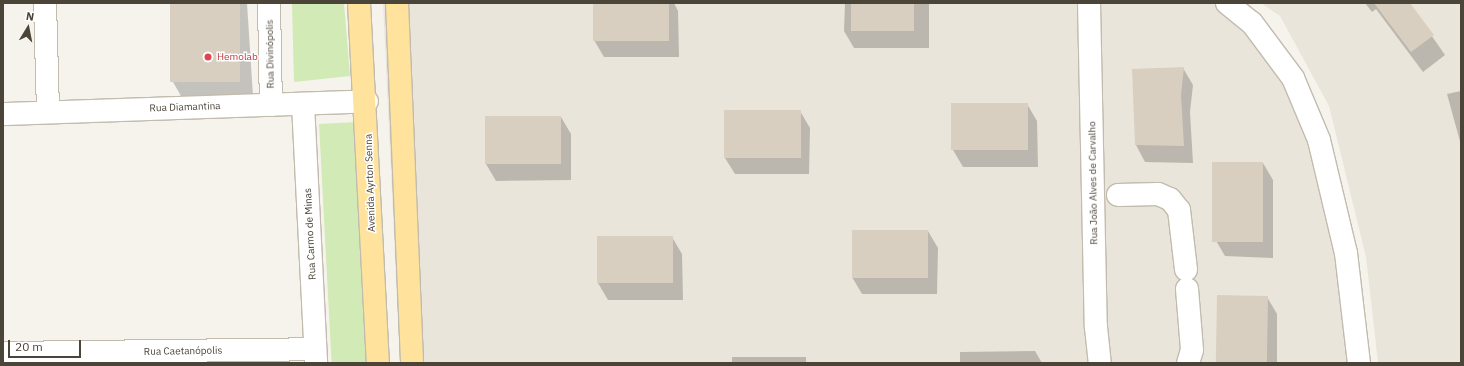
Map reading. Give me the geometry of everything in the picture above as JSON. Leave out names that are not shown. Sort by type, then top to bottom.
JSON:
[{"type":"main road","name":"Avenida Ayrton Senna","points":[[359,3],[367,102],[378,363]]},
{"type":"main road","points":[[397,3],[412,363]]},
{"type":"street","points":[[45,3],[48,111]]},
{"type":"street","name":"Rua Divinópolis","points":[[269,3],[271,105]]},
{"type":"street","name":"Rua João Alves de Carvalho","points":[[1089,3],[1096,327],[1100,363]]},
{"type":"street","points":[[1227,3],[1252,23],[1294,78],[1319,140],[1346,253],[1359,363]]},
{"type":"street","name":"Rua Diamantina","points":[[3,114],[48,111],[367,102]]},
{"type":"street","name":"Rua Carmo de Minas","points":[[303,104],[316,356]]},
{"type":"street","points":[[1118,195],[1158,194],[1170,199],[1179,210],[1187,280],[1192,350],[1188,363]]},
{"type":"street","name":"Rua Caetanópolis","points":[[3,353],[316,356]]},
{"type":"shaded area","points":[[383,3],[1227,3],[1252,23],[1319,140],[1359,363],[400,363]]},
{"type":"shaded area","points":[[1261,3],[1461,3],[1461,363],[1378,363],[1366,257],[1329,106],[1280,16]]},
{"type":"green space","points":[[292,3],[344,3],[350,76],[294,82]]},
{"type":"green space","points":[[357,122],[370,363],[332,363],[319,124]]},
{"type":"building","name":"Hemolab","points":[[170,3],[240,3],[240,82],[170,82]]},
{"type":"building","points":[[593,3],[669,3],[669,41],[593,41]]},
{"type":"building","points":[[851,3],[914,3],[914,31],[851,31]]},
{"type":"building","points":[[1374,3],[1410,3],[1434,35],[1411,52]]},
{"type":"building","points":[[1184,67],[1181,95],[1184,146],[1135,145],[1132,69]]},
{"type":"building","points":[[951,103],[1028,103],[1028,150],[951,150]]},
{"type":"building","points":[[724,110],[801,110],[801,158],[724,158]]},
{"type":"building","points":[[485,116],[561,116],[561,164],[485,164]]},
{"type":"building","points":[[1212,162],[1263,162],[1263,242],[1212,242]]},
{"type":"building","points":[[852,230],[928,230],[928,278],[852,278]]},
{"type":"building","points":[[597,236],[673,236],[673,283],[597,283]]},
{"type":"building","points":[[1217,295],[1268,296],[1267,363],[1216,362]]},
{"type":"place","name":"Hemolab","points":[[208,57]]}]
